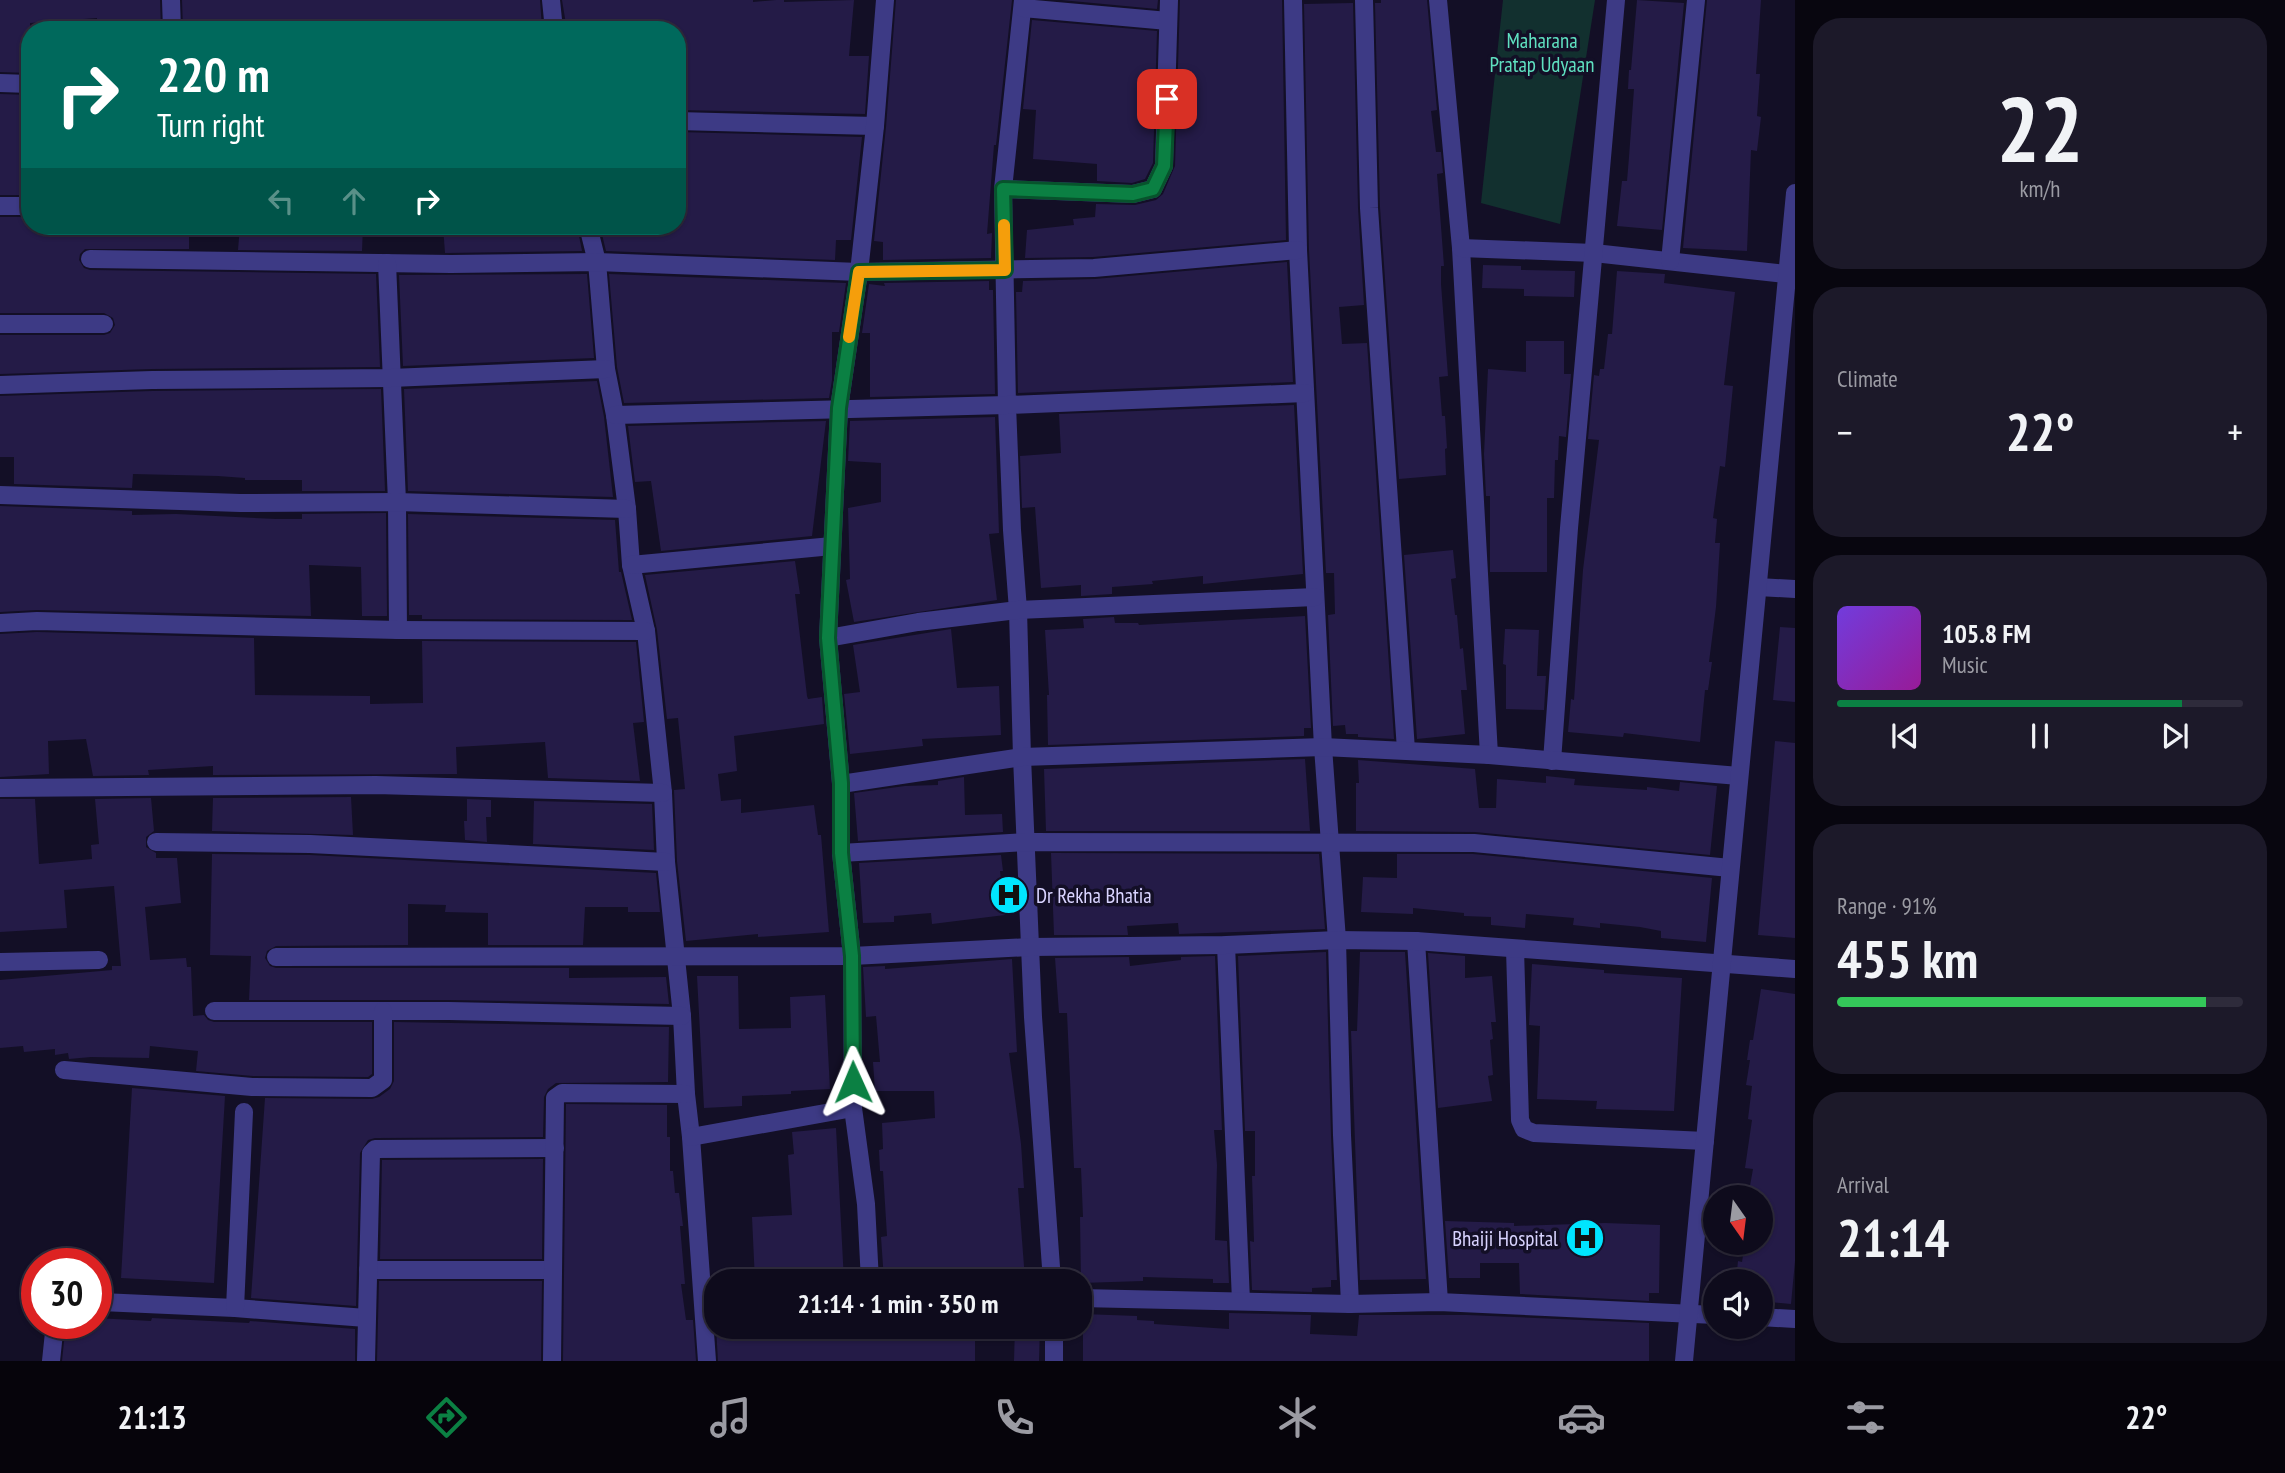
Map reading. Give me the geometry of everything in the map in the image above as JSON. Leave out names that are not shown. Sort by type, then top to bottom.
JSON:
[{"type":"street","points":[[171,0],[172,21]]},
{"type":"street","points":[[551,0],[553,21]]},
{"type":"street","points":[[869,1269],[866,1204],[853,1108],[852,956],[841,853],[841,783],[828,638],[839,408],[859,272],[885,0]]},
{"type":"street","points":[[1003,189],[1133,194],[1153,189],[1164,166],[1170,0]]},
{"type":"street","points":[[1293,0],[1298,250],[1323,747],[1337,940],[1350,1304]]},
{"type":"street","points":[[1364,0],[1369,208],[1406,750]]},
{"type":"street","points":[[1438,0],[1461,248],[1489,755]]},
{"type":"street","points":[[1552,761],[1569,528],[1616,0]]},
{"type":"street","points":[[1670,261],[1696,0]]},
{"type":"street","points":[[1051,1269],[1030,947],[1018,610],[1007,405],[1003,189],[1023,4],[1168,21]]},
{"type":"street","points":[[0,83],[21,84]]},
{"type":"street","points":[[686,121],[875,125]]},
{"type":"street","points":[[1684,1361],[1739,776],[1791,275],[1795,193]]},
{"type":"street","points":[[0,206],[21,206]]},
{"type":"street","points":[[590,235],[597,262],[606,369],[627,509],[631,565],[646,631],[663,793],[666,862],[677,956],[686,1094],[705,1269]]},
{"type":"street","points":[[1461,248],[1594,253],[1791,275]]},
{"type":"street","points":[[90,259],[387,263],[597,262],[859,272],[1094,268],[1298,250]]},
{"type":"street","points":[[387,263],[397,502],[398,629]]},
{"type":"street","points":[[0,324],[104,324]]},
{"type":"street","points":[[0,386],[152,380],[391,378],[606,369]]},
{"type":"street","points":[[615,415],[1007,405],[1305,393]]},
{"type":"street","points":[[0,495],[240,503],[397,502],[627,509]]},
{"type":"street","points":[[631,565],[832,546]]},
{"type":"street","points":[[1758,587],[1795,589]]},
{"type":"street","points":[[828,638],[918,622],[1018,610],[1315,597]]},
{"type":"street","points":[[0,623],[37,621],[646,631]]},
{"type":"street","points":[[841,783],[1022,757],[1323,747],[1489,755],[1739,776]]},
{"type":"street","points":[[0,788],[376,785],[663,793]]},
{"type":"street","points":[[156,842],[310,844],[666,862]]},
{"type":"street","points":[[841,853],[1026,842],[1474,843],[1730,868]]},
{"type":"street","points":[[276,957],[852,956],[1030,947],[1226,945],[1337,940],[1416,941],[1795,969]]},
{"type":"street","points":[[1416,941],[1439,1302]]},
{"type":"street","points":[[1226,945],[1241,1301]]},
{"type":"street","points":[[1516,949],[1520,1121],[1524,1129],[1535,1133],[1705,1141]]},
{"type":"street","points":[[0,962],[99,960]]},
{"type":"street","points":[[214,1011],[682,1016]]},
{"type":"street","points":[[64,1070],[252,1087],[372,1088],[383,1080],[383,1011]]},
{"type":"street","points":[[552,1361],[557,1094],[686,1094]]},
{"type":"street","points":[[691,1137],[853,1108]]},
{"type":"street","points":[[235,1308],[244,1112]]},
{"type":"street","points":[[366,1361],[371,1158],[374,1149],[555,1148]]},
{"type":"street","points":[[368,1270],[552,1270]]},
{"type":"street","points":[[1092,1298],[1350,1304],[1439,1302],[1703,1314]]},
{"type":"street","points":[[112,1302],[366,1318]]},
{"type":"street","points":[[1773,1318],[1795,1319]]},
{"type":"street","points":[[51,1361],[53,1339]]},
{"type":"street","points":[[707,1361],[708,1339]]},
{"type":"street","points":[[1054,1339],[1054,1361]]},
{"type":"green space","name":"Maharana Pratap Udyaan","points":[[1503,0],[1595,0],[1560,224],[1481,203]]},
{"type":"building","points":[[0,0],[160,0],[161,21],[97,21],[97,18],[21,21],[21,73],[0,72]]},
{"type":"building","points":[[182,0],[540,0],[542,21],[183,21]]},
{"type":"building","points":[[562,0],[854,0],[849,56],[869,56],[865,114],[686,110],[686,21],[566,21]]},
{"type":"building","points":[[896,0],[1012,0],[994,145],[987,234],[992,233],[991,258],[883,260],[883,242],[874,241]]},
{"type":"building","points":[[1061,0],[1158,0],[1157,9]]},
{"type":"building","points":[[1180,0],[1282,0],[1286,240],[1093,257],[1025,258],[1027,230],[1074,225],[1073,219],[1095,217],[1096,204],[1135,205],[1156,200],[1163,194],[1175,166]]},
{"type":"building","points":[[1381,0],[1427,0],[1437,110],[1431,111],[1436,152],[1441,152],[1443,173],[1437,174],[1448,376],[1439,377],[1442,416],[1445,416],[1446,475],[1399,479],[1380,207],[1375,3],[1381,3]]},
{"type":"building","points":[[1637,0],[1684,3],[1662,230],[1617,226],[1622,181],[1627,181],[1634,89],[1628,89],[1629,70]]},
{"type":"building","points":[[1707,0],[1761,0],[1756,74],[1760,74],[1757,116],[1761,117],[1757,151],[1751,150],[1747,251],[1683,248]]},
{"type":"building","points":[[1353,3],[1358,208],[1364,305],[1339,307],[1342,344],[1367,343],[1394,739],[1358,737],[1358,734],[1346,734],[1345,725],[1333,726],[1328,615],[1335,614],[1334,573],[1326,573],[1309,250],[1304,4]]},
{"type":"building","points":[[1032,20],[1157,31],[1153,163],[1145,179],[1132,183],[1097,181],[1097,164],[1033,159],[1036,110],[1023,109]]},
{"type":"building","points":[[0,94],[21,95],[21,195],[0,195]]},
{"type":"building","points":[[686,132],[862,137],[851,240],[836,240],[835,260],[606,251],[602,235],[686,235]]},
{"type":"building","points":[[0,217],[21,217],[21,235],[189,235],[189,249],[85,249],[79,260],[84,268],[90,270],[376,274],[380,367],[152,369],[0,374],[0,335],[104,335],[110,333],[115,325],[113,318],[104,313],[0,313]]},
{"type":"building","points":[[239,235],[363,235],[362,251],[238,250]]},
{"type":"building","points":[[444,235],[579,235],[582,251],[445,253]]},
{"type":"building","points":[[1287,262],[1293,382],[1018,393],[1016,292],[1022,292],[1023,281],[1095,279]]},
{"type":"building","points":[[1483,265],[1521,266],[1521,270],[1575,271],[1574,297],[1524,296],[1524,289],[1482,288]]},
{"type":"building","points":[[1617,271],[1665,274],[1664,283],[1735,292],[1724,385],[1733,386],[1725,467],[1720,466],[1713,518],[1717,519],[1715,543],[1720,543],[1709,662],[1712,662],[1708,690],[1705,690],[1700,742],[1624,733],[1623,737],[1568,732],[1571,699],[1574,700],[1583,570],[1599,440],[1588,439],[1594,375],[1599,376],[1600,369],[1604,369],[1608,334],[1612,334]]},
{"type":"building","points":[[587,274],[594,358],[403,366],[399,275]]},
{"type":"building","points":[[609,274],[846,283],[839,332],[832,332],[832,380],[829,398],[624,403],[617,367]]},
{"type":"building","points":[[989,281],[989,290],[993,290],[995,394],[870,397],[870,333],[862,333],[869,284],[885,286],[884,283]]},
{"type":"building","points":[[1526,341],[1564,341],[1564,374],[1571,374],[1566,437],[1559,436],[1554,498],[1547,498],[1547,572],[1490,572],[1490,496],[1486,496],[1484,454],[1488,369],[1526,372]]},
{"type":"building","points":[[597,381],[613,497],[408,491],[404,389]]},
{"type":"building","points":[[381,389],[385,491],[302,491],[302,480],[133,474],[132,488],[14,484],[14,457],[0,457],[0,396],[152,391]]},
{"type":"building","points":[[1294,405],[1303,574],[1203,584],[1203,576],[1152,581],[1153,584],[1112,587],[1112,594],[1081,596],[1081,585],[1041,588],[1035,507],[1022,508],[1020,456],[1061,453],[1059,414]]},
{"type":"building","points":[[995,417],[999,533],[989,534],[997,600],[854,622],[846,580],[850,579],[848,508],[881,502],[881,463],[848,461],[850,421]]},
{"type":"building","points":[[826,421],[812,536],[661,551],[651,481],[635,482],[628,426]]},
{"type":"building","points":[[0,506],[132,511],[132,515],[176,514],[276,519],[302,519],[302,514],[386,513],[387,616],[362,616],[361,567],[309,565],[311,616],[37,610],[0,612]]},
{"type":"building","points":[[408,514],[615,520],[619,572],[632,620],[422,619],[422,615],[409,615]]},
{"type":"building","points":[[1453,550],[1456,578],[1451,579],[1467,690],[1461,690],[1465,734],[1417,739],[1404,555]]},
{"type":"building","points":[[795,561],[800,594],[795,594],[807,696],[808,699],[822,697],[824,724],[734,736],[737,771],[718,774],[721,801],[741,799],[741,813],[814,805],[818,835],[821,835],[829,932],[758,937],[758,934],[686,941],[677,861],[674,790],[685,789],[678,718],[667,719],[657,630],[645,575]]},
{"type":"building","points":[[1305,616],[1311,728],[1304,728],[1304,736],[1048,745],[1049,695],[1045,630],[1084,628],[1083,619],[1114,617],[1115,623],[1139,625]]},
{"type":"building","points":[[1780,627],[1795,628],[1795,702],[1773,700]]},
{"type":"building","points":[[951,629],[957,688],[999,686],[1001,735],[922,739],[923,746],[850,754],[844,694],[860,692],[853,645]]},
{"type":"building","points":[[1505,629],[1539,630],[1537,676],[1546,676],[1544,710],[1506,709],[1506,665],[1503,664]]},
{"type":"building","points":[[37,632],[254,638],[255,695],[370,696],[370,704],[423,703],[422,641],[636,642],[644,722],[633,723],[640,781],[548,778],[545,742],[456,747],[457,774],[213,775],[213,766],[148,770],[149,775],[93,776],[86,739],[48,741],[49,774],[0,777],[0,634]]},
{"type":"building","points":[[1775,741],[1795,743],[1795,938],[1758,935]]},
{"type":"building","points":[[1305,759],[1310,831],[1046,831],[1044,769]]},
{"type":"building","points":[[1358,760],[1475,769],[1479,808],[1496,808],[1497,779],[1546,783],[1546,776],[1575,779],[1574,785],[1647,790],[1647,787],[1679,791],[1680,782],[1717,786],[1710,855],[1475,832],[1356,831]]},
{"type":"building","points":[[964,777],[965,815],[1002,814],[1003,832],[858,841],[854,793],[905,786],[938,785],[938,781]]},
{"type":"building","points":[[351,797],[353,835],[212,831],[213,798]]},
{"type":"building","points":[[151,798],[154,831],[146,837],[146,847],[156,853],[156,858],[177,858],[181,903],[145,907],[150,960],[186,958],[187,967],[191,967],[193,1016],[204,1015],[214,1022],[372,1022],[372,1074],[368,1077],[253,1076],[196,1071],[198,1051],[150,1046],[149,1058],[69,1059],[68,1053],[55,1055],[55,1049],[24,1052],[23,1046],[0,1048],[0,980],[112,970],[112,966],[121,966],[114,886],[64,890],[67,928],[0,932],[0,799],[35,799],[39,864],[92,859],[91,845],[99,844],[95,799]]},
{"type":"building","points":[[467,799],[491,800],[491,817],[486,817],[487,842],[465,840]]},
{"type":"building","points":[[534,801],[652,804],[654,850],[533,844]]},
{"type":"building","points":[[1051,853],[1319,854],[1325,929],[1179,934],[1178,923],[1127,926],[1128,935],[1054,935]]},
{"type":"building","points":[[212,854],[310,855],[656,873],[660,912],[628,912],[628,907],[585,907],[583,945],[488,945],[488,913],[445,912],[446,905],[408,904],[408,945],[276,946],[267,951],[265,958],[270,966],[276,968],[569,968],[569,978],[666,977],[669,1004],[249,1000],[251,956],[210,955]]},
{"type":"building","points":[[1397,854],[1473,854],[1712,878],[1706,942],[1661,938],[1661,931],[1640,927],[1600,923],[1600,928],[1573,925],[1574,918],[1526,914],[1525,928],[1491,925],[1491,917],[1464,916],[1464,913],[1413,908],[1413,914],[1361,912],[1363,877],[1397,878]]},
{"type":"building","points":[[1001,855],[1005,915],[932,924],[931,913],[894,916],[894,922],[863,923],[859,863]]},
{"type":"building","points":[[1326,952],[1337,1280],[1331,1280],[1331,1287],[1312,1288],[1312,1292],[1252,1290],[1250,1241],[1254,1242],[1252,1176],[1255,1176],[1255,1131],[1245,1131],[1238,956]]},
{"type":"building","points":[[1360,952],[1405,952],[1426,1279],[1360,1280],[1351,1031],[1357,1031]]},
{"type":"building","points":[[1428,953],[1465,956],[1465,978],[1492,976],[1496,1022],[1491,1022],[1493,1075],[1488,1076],[1492,1101],[1438,1108]]},
{"type":"building","points":[[1215,956],[1222,1130],[1214,1130],[1217,1165],[1215,1240],[1227,1241],[1229,1283],[1213,1283],[1213,1279],[1143,1277],[1143,1281],[1092,1283],[1092,1269],[1081,1269],[1080,1217],[1083,1217],[1081,1168],[1074,1168],[1067,1013],[1059,1013],[1055,958],[1129,957],[1130,966],[1181,960],[1181,957]]},
{"type":"building","points":[[1012,959],[1017,1052],[1009,1053],[1021,1144],[1024,1188],[1018,1188],[1024,1269],[883,1269],[881,1237],[887,1236],[879,1150],[883,1149],[882,1123],[935,1118],[934,1091],[875,1091],[873,1062],[880,1062],[876,1016],[866,1017],[863,967],[885,966],[885,969]]},
{"type":"building","points":[[1532,964],[1604,970],[1604,973],[1682,978],[1674,1111],[1596,1109],[1597,1101],[1537,1099],[1540,1026],[1529,1025]]},
{"type":"building","points":[[697,976],[738,976],[739,1029],[791,1028],[790,997],[825,995],[830,1089],[742,1096],[742,1106],[704,1108]]},
{"type":"building","points":[[1761,989],[1795,994],[1795,1261],[1791,1304],[1773,1302],[1773,1269],[1737,1269],[1738,1261],[1742,1262],[1743,1255],[1773,1255],[1773,1185],[1750,1185],[1753,1169],[1745,1168],[1752,1120],[1748,1119],[1752,1086],[1746,1085],[1750,1060],[1747,1060],[1750,1040],[1753,1040]]},
{"type":"building","points":[[394,1022],[669,1027],[668,1082],[556,1083],[548,1089],[544,1097],[543,1137],[368,1140],[360,1153],[356,1306],[251,1298],[265,1098],[379,1097],[390,1089],[394,1081]]},
{"type":"building","points":[[132,1088],[225,1096],[214,1283],[121,1278]]},
{"type":"building","points":[[566,1104],[667,1105],[670,1171],[673,1171],[675,1193],[679,1193],[683,1226],[680,1226],[685,1284],[681,1284],[686,1320],[693,1320],[696,1361],[563,1361]]},
{"type":"building","points":[[836,1128],[843,1269],[754,1269],[752,1217],[792,1215],[788,1155],[794,1154],[792,1132]]},
{"type":"building","points":[[543,1159],[542,1259],[380,1259],[382,1160]]},
{"type":"building","points":[[1445,1221],[1514,1223],[1514,1226],[1605,1223],[1660,1225],[1659,1293],[1649,1293],[1649,1301],[1520,1294],[1519,1263],[1480,1263],[1480,1278],[1449,1278]]},
{"type":"building","points":[[379,1281],[542,1281],[541,1361],[377,1361]]},
{"type":"building","points":[[1229,1313],[1311,1315],[1310,1334],[1357,1336],[1359,1315],[1467,1315],[1649,1323],[1649,1361],[1083,1361],[1083,1339],[1092,1339],[1092,1314],[1137,1316],[1137,1320],[1154,1321],[1154,1324],[1229,1329]]},
{"type":"building","points":[[112,1319],[250,1321],[355,1329],[355,1361],[62,1361],[64,1339],[112,1339]]},
{"type":"building","points":[[717,1339],[975,1339],[975,1361],[718,1361]]},
{"type":"building","points":[[1015,1339],[1040,1339],[1039,1361],[1014,1361]]},
{"type":"slow traffic","points":[[849,337],[859,272],[1005,270],[1004,225]]},
{"type":"place","name":"Dr Rekha Bhatia","points":[[1009,895]]},
{"type":"place","name":"Bhaiji Hospital","points":[[1585,1238]]},
{"type":"route","points":[[853,1082],[852,956],[841,853],[841,783],[828,638],[839,408],[859,272],[1005,270],[1003,189],[1133,194],[1153,189],[1164,166],[1167,99]]}]
